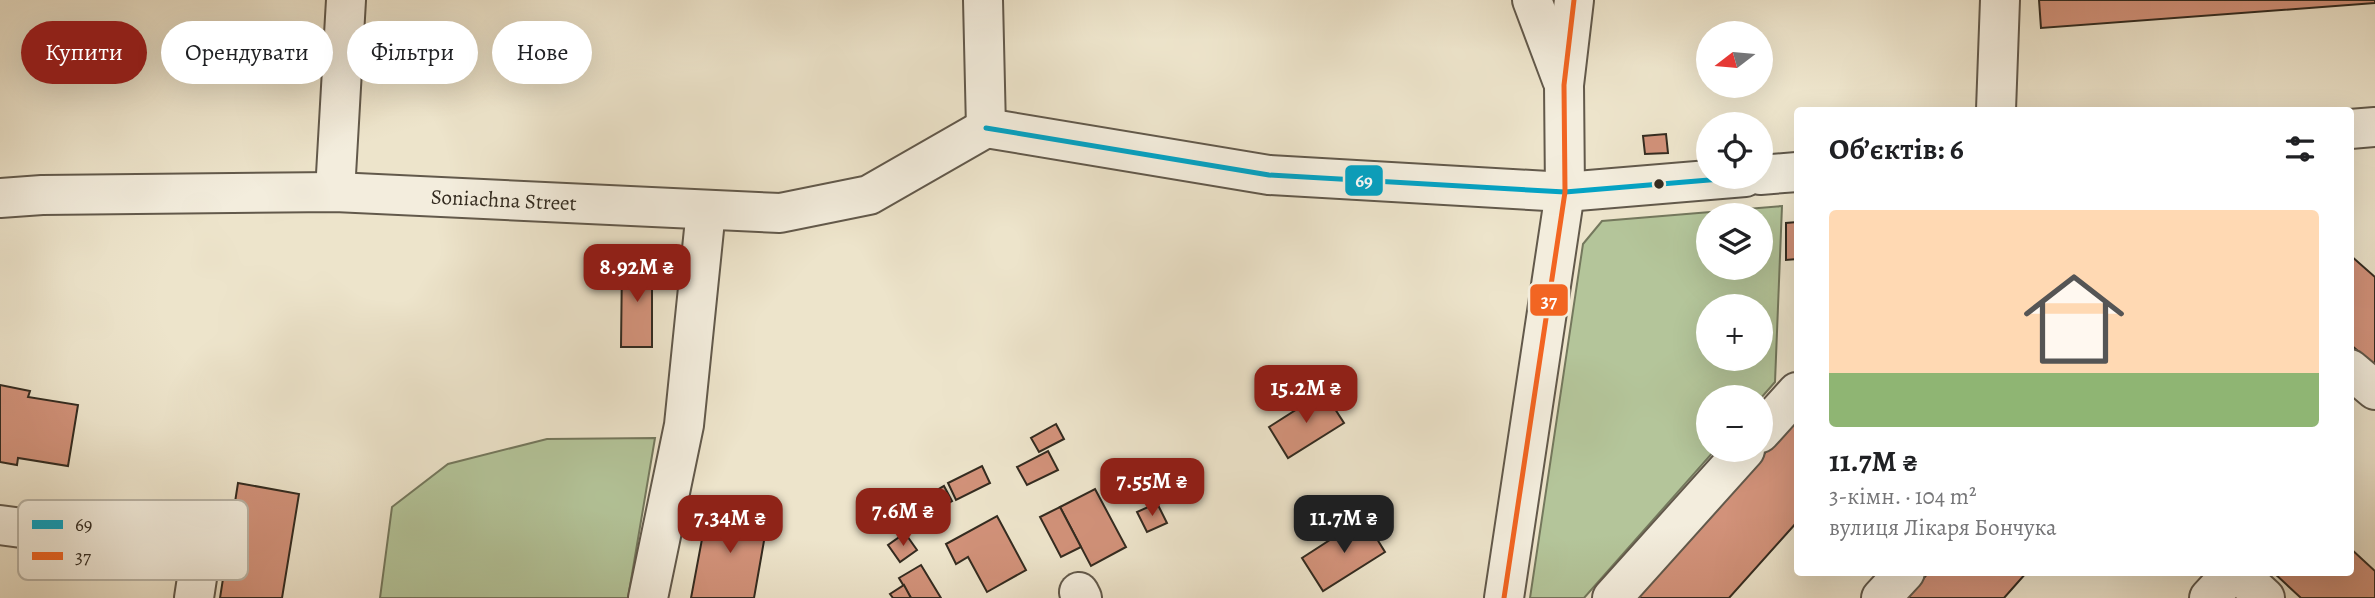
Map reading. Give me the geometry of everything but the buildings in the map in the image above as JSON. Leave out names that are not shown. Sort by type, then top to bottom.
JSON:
[{"type":"street","points":[[335,192],[346,0]]},
{"type":"street","points":[[983,0],[986,128],[1269,175],[1565,192],[1696,181]]},
{"type":"street","points":[[1532,0],[1564,85]]},
{"type":"street","points":[[1504,598],[1565,192],[1564,85],[1574,0]]},
{"type":"street","points":[[1996,107],[2000,0]]},
{"type":"street","name":"Soniachna Street","points":[[0,198],[42,195],[335,192],[780,213],[869,195],[986,128]]},
{"type":"street","points":[[2354,129],[2375,128]]},
{"type":"street","points":[[1773,174],[1794,172]]},
{"type":"street","points":[[648,598],[684,425],[706,210]]},
{"type":"street","points":[[2354,372],[2375,390]]},
{"type":"street","points":[[1773,419],[1794,395]]},
{"type":"street","points":[[1612,598],[1734,462]]},
{"type":"street","points":[[0,525],[18,527]]},
{"type":"street","points":[[1881,598],[1901,576]]},
{"type":"street","points":[[2209,598],[2231,576]]},
{"type":"street","points":[[2240,576],[2265,598]]},
{"type":"street","points":[[194,598],[197,580]]},
{"type":"green space","points":[[1782,206],[1775,382],[1772,385],[1696,385],[1696,462],[1704,462],[1584,598],[1530,598],[1583,244],[1602,221],[1696,213],[1696,280],[1773,280],[1773,207]]},
{"type":"green space","points":[[655,438],[628,598],[380,598],[392,507],[448,464],[547,439]]},
{"type":"transit line","name":"37","points":[[1504,598],[1565,192],[1564,85],[1574,0]]},
{"type":"transit line","name":"69","points":[[986,128],[1269,175],[1565,192],[1696,181]]}]
